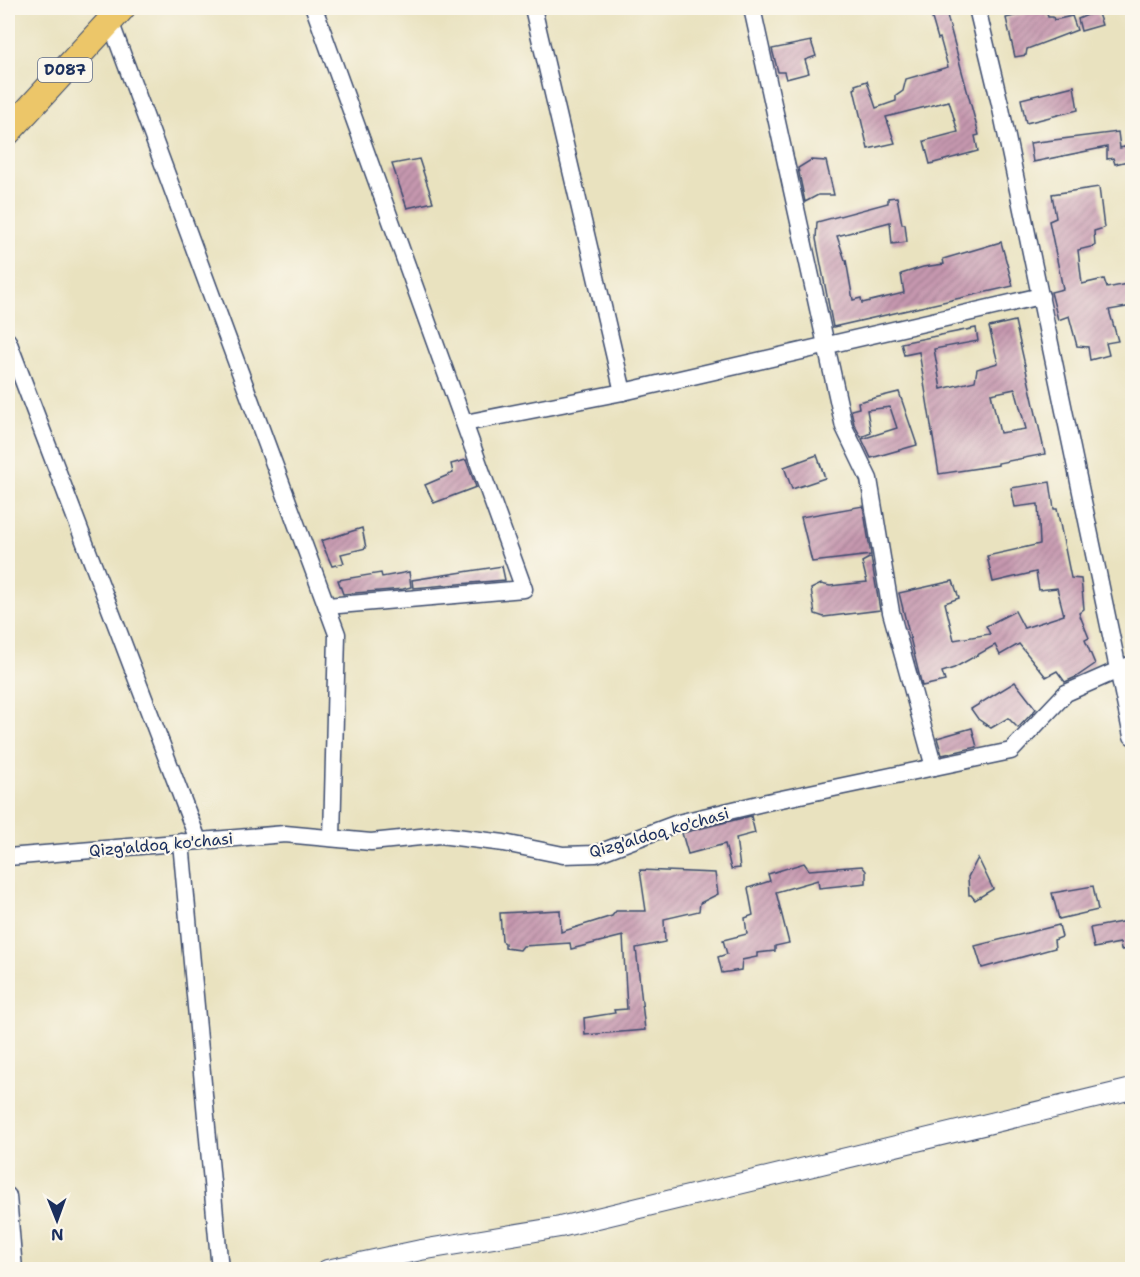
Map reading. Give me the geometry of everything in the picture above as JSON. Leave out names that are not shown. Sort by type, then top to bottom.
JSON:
[{"type":"main road","name":"D087","points":[[8,132],[116,14]]},
{"type":"street","points":[[314,8],[524,589],[327,606]]},
{"type":"street","points":[[533,8],[623,392]]},
{"type":"street","points":[[753,8],[844,427],[869,479],[891,612],[934,767]]},
{"type":"street","points":[[977,8],[1126,666],[1132,736]]},
{"type":"street","points":[[116,14],[337,634],[332,838]]},
{"type":"street","points":[[465,423],[623,392],[1041,296]]},
{"type":"street","points":[[8,341],[198,840]]},
{"type":"street","name":"Qizg'aldoq ko'chasi","points":[[8,857],[285,834],[371,842],[440,835],[504,843],[563,855],[596,854],[678,823],[1011,751],[1066,693],[1126,666]]},
{"type":"street","points":[[181,842],[220,1269]]},
{"type":"street","points":[[327,1269],[421,1250],[560,1227],[1132,1089]]},
{"type":"street","points":[[8,1196],[14,1269]]},
{"type":"building","points":[[929,8],[945,8],[979,135],[975,136],[978,151],[930,164],[924,141],[958,132],[949,101],[886,117],[895,143],[868,149],[854,89],[855,85],[867,81],[876,108],[896,101],[896,96],[903,91],[906,79],[948,67]]},
{"type":"building","points":[[1045,8],[1048,17],[1053,17],[1054,20],[1072,16],[1077,30],[1027,49],[1026,55],[1015,57],[1006,18]]},
{"type":"building","points":[[1097,11],[1102,25],[1081,31],[1078,19]]},
{"type":"building","points":[[811,41],[816,56],[805,60],[809,73],[786,79],[784,72],[778,72],[772,49]]},
{"type":"building","points":[[1074,86],[1078,110],[1026,123],[1021,99]]},
{"type":"building","points":[[1118,132],[1120,148],[1132,145],[1132,160],[1115,164],[1113,158],[1107,159],[1107,147],[1033,162],[1030,143]]},
{"type":"building","points":[[419,159],[433,202],[407,208],[392,164]]},
{"type":"building","points":[[811,160],[826,161],[834,195],[818,195],[805,202],[798,168]]},
{"type":"building","points":[[1099,187],[1104,228],[1094,231],[1095,246],[1078,250],[1082,284],[1104,279],[1107,288],[1132,283],[1132,306],[1109,310],[1118,341],[1106,343],[1109,355],[1090,360],[1088,347],[1077,346],[1069,316],[1058,320],[1051,292],[1063,289],[1049,221],[1056,218],[1052,194]]},
{"type":"building","points":[[897,197],[902,224],[905,224],[907,242],[892,244],[890,222],[837,236],[846,260],[853,300],[861,298],[862,303],[904,293],[901,274],[923,267],[944,264],[943,259],[1001,242],[1013,286],[833,327],[816,239],[817,222],[888,203],[888,198]]},
{"type":"building","points":[[1015,321],[1045,454],[998,463],[998,465],[939,474],[919,352],[904,355],[901,343],[976,328],[978,341],[934,349],[941,389],[975,381],[977,369],[998,363],[989,327]],"holes":[[[1015,389],[1026,429],[1000,433],[991,394]]]},
{"type":"building","points":[[899,392],[917,445],[871,458],[862,439],[897,428],[890,407],[867,410],[871,433],[861,437],[854,424],[851,410],[859,408],[858,402]]},
{"type":"building","points":[[817,455],[825,478],[792,489],[784,467]]},
{"type":"building","points":[[466,460],[476,487],[434,503],[425,485],[453,473],[451,464]]},
{"type":"building","points":[[1050,482],[1054,509],[1057,509],[1071,578],[1081,579],[1084,609],[1079,613],[1089,638],[1085,640],[1095,664],[1065,682],[1057,671],[1046,677],[1019,644],[1000,655],[995,645],[954,668],[942,672],[945,681],[922,686],[899,593],[953,581],[959,598],[945,603],[954,640],[990,634],[986,626],[1015,611],[1024,628],[1064,615],[1057,588],[1039,590],[1036,572],[993,582],[987,556],[1040,544],[1038,504],[1015,507],[1011,488]]},
{"type":"building","points":[[863,506],[871,555],[812,562],[801,517]]},
{"type":"building","points":[[362,528],[366,548],[341,554],[344,563],[332,566],[321,541]]},
{"type":"building","points":[[871,557],[880,610],[824,617],[815,614],[811,589],[821,584],[830,586],[867,582],[862,562]]},
{"type":"building","points":[[502,566],[505,580],[413,588],[412,580]]},
{"type":"building","points":[[409,572],[411,587],[403,589],[343,594],[338,580],[381,573],[382,577]]},
{"type":"building","points":[[1015,682],[1036,709],[1018,728],[1008,718],[991,728],[978,719],[971,709]]},
{"type":"building","points":[[972,728],[977,747],[942,755],[937,738]]},
{"type":"building","points":[[751,816],[755,833],[736,838],[740,868],[731,869],[725,844],[688,854],[682,833]]},
{"type":"building","points":[[978,858],[993,889],[975,900],[969,895],[968,877]]},
{"type":"building","points":[[804,863],[809,870],[862,866],[866,871],[866,883],[819,888],[818,880],[776,892],[789,943],[775,946],[775,951],[757,953],[757,957],[742,960],[741,970],[722,973],[718,957],[727,954],[723,940],[747,934],[745,918],[753,915],[748,888],[770,881],[768,874]]},
{"type":"building","points":[[640,870],[715,873],[718,894],[700,903],[699,911],[664,919],[665,942],[636,948],[645,1030],[585,1035],[584,1018],[627,1009],[623,936],[571,949],[570,943],[523,946],[520,950],[505,948],[505,943],[502,941],[500,913],[560,910],[561,932],[612,916],[616,911],[646,911]]},
{"type":"building","points":[[1093,886],[1098,910],[1059,919],[1052,893]]},
{"type":"building","points":[[1132,920],[1132,948],[1121,950],[1120,943],[1094,948],[1090,928]]},
{"type":"building","points":[[1059,925],[1062,937],[1054,940],[1055,948],[982,968],[975,946]]}]
